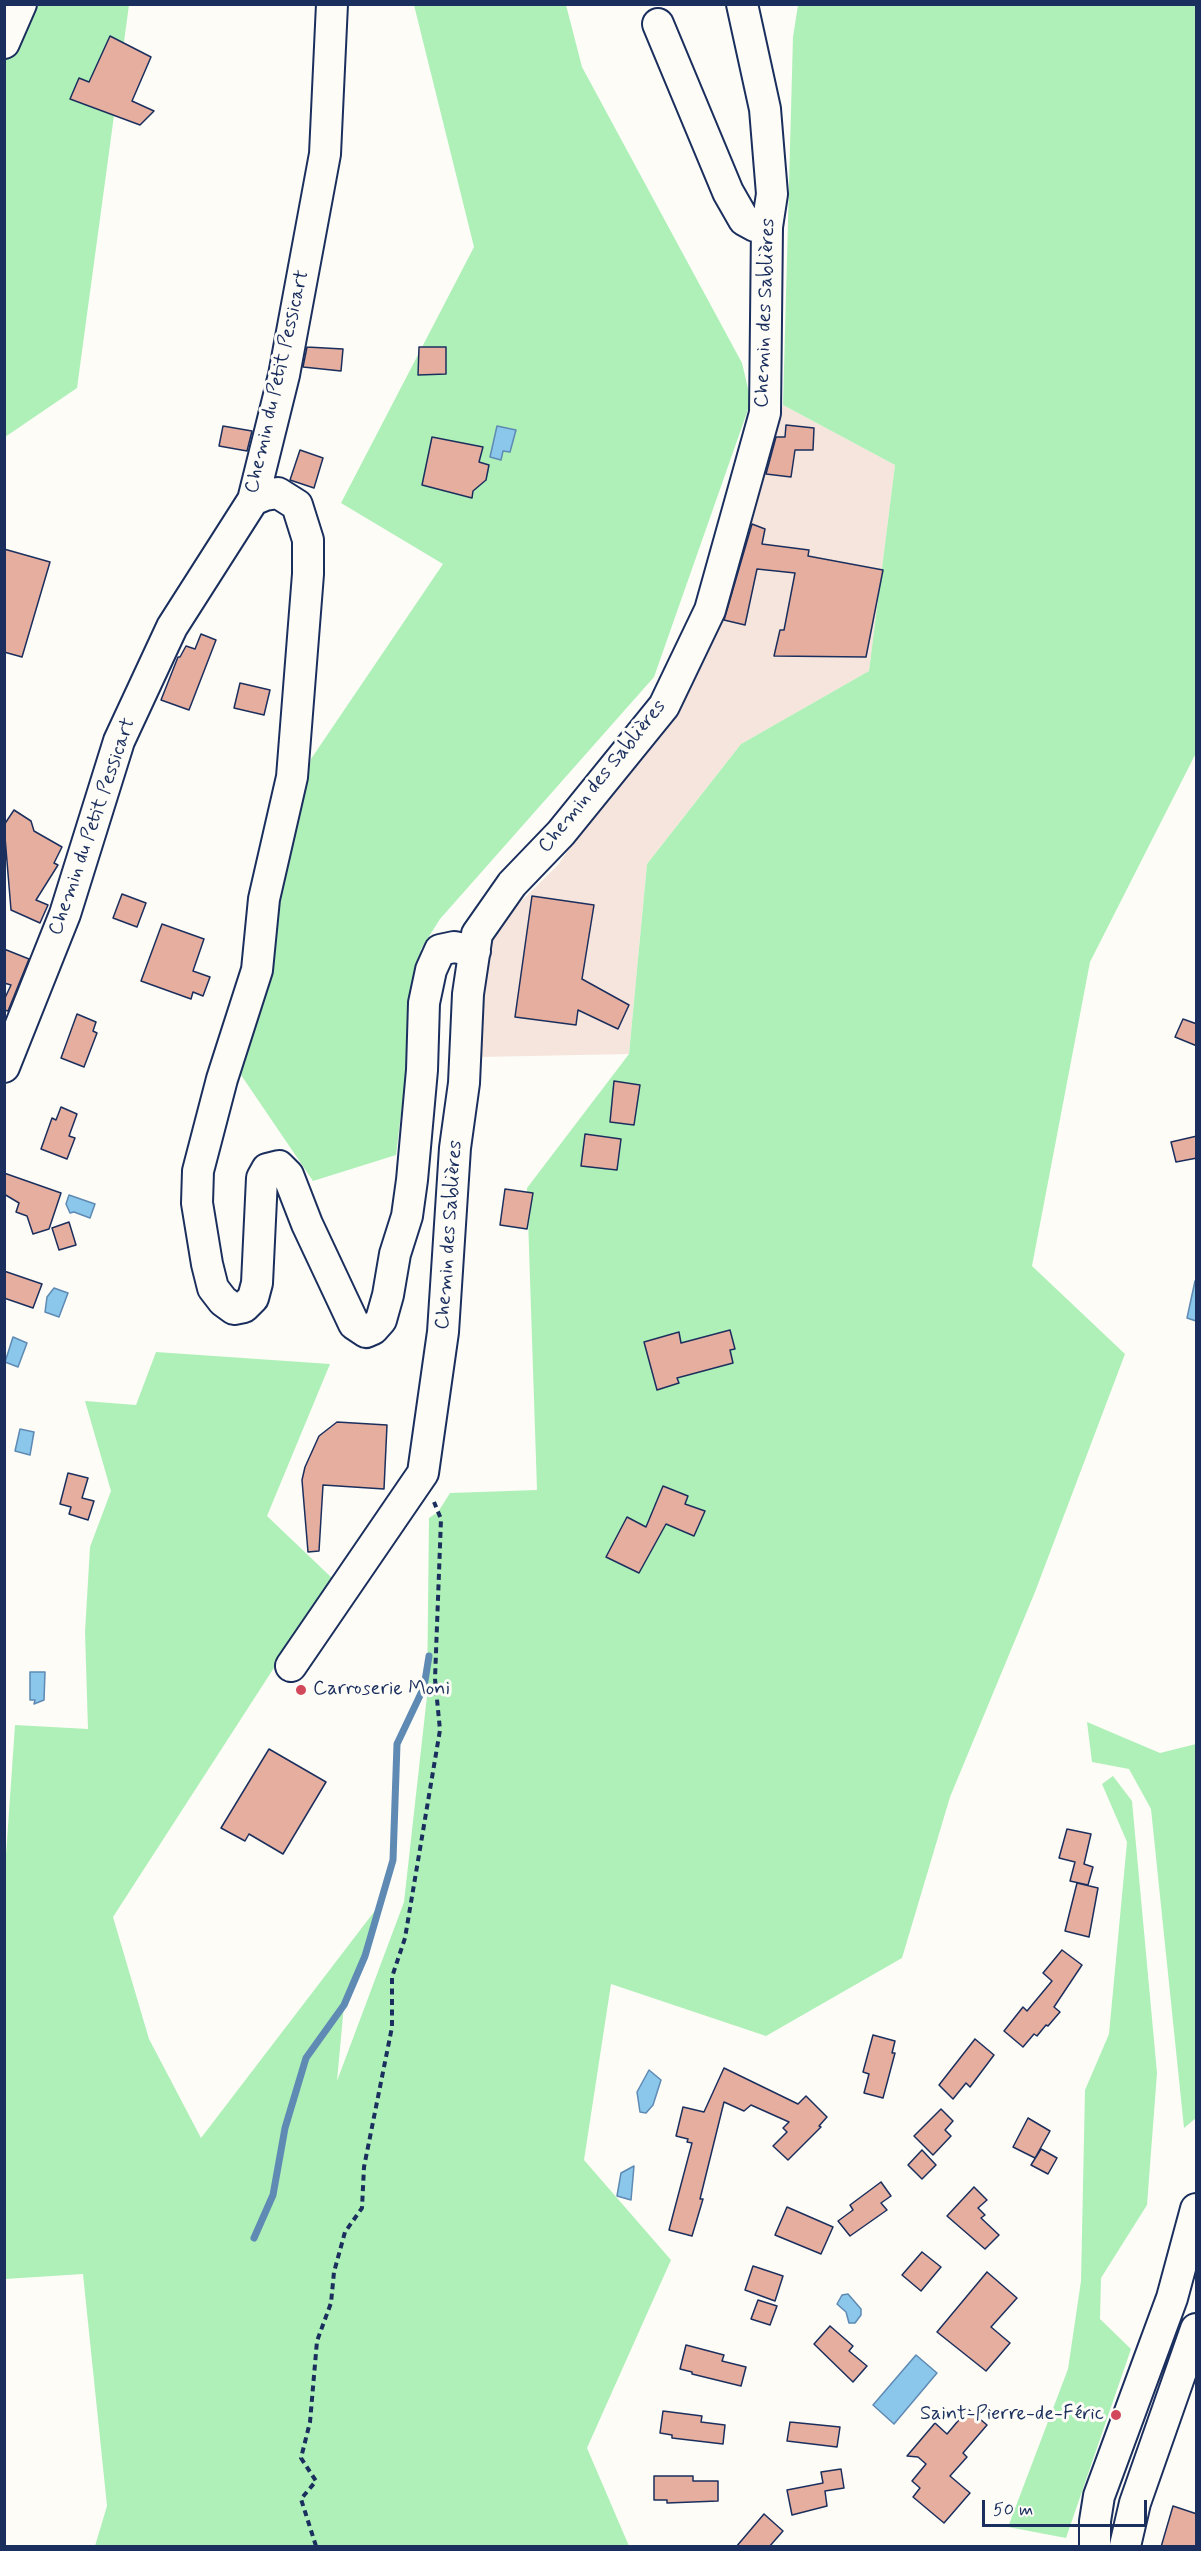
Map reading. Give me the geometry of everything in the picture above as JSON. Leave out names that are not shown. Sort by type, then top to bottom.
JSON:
[{"type":"street","points":[[4,43],[21,4]]},
{"type":"street","name":"Chemin du Petit Pessicart","points":[[4,1068],[65,914],[119,741],[172,627],[253,501],[284,375],[325,154],[332,4]]},
{"type":"street","name":"Chemin des Sablières","points":[[423,1473],[443,1332],[455,1148],[464,1083],[468,994],[477,934],[512,884],[561,833],[664,706],[710,610],[765,413],[767,227],[772,194],[765,109],[742,4]]},
{"type":"street","points":[[658,24],[728,192],[744,220],[755,226],[767,227]]},
{"type":"street","points":[[253,501],[265,495],[278,494],[297,505],[308,540],[308,574],[292,777],[264,899],[256,970],[222,1079],[198,1171],[197,1203],[213,1288],[223,1301],[234,1309],[244,1307],[253,1298],[257,1283],[262,1178],[267,1169],[279,1166],[288,1175],[307,1224],[354,1324],[366,1332],[373,1329],[381,1320],[395,1254],[407,1216],[422,1070],[424,1003],[431,970],[440,950],[454,947],[475,951]]},
{"type":"street","points":[[291,1666],[423,1473]]},
{"type":"street","points":[[1081,2547],[1095,2534],[1099,2496],[1187,2281],[1197,2209]]},
{"type":"street","points":[[1125,2547],[1135,2503],[1197,2329]]},
{"type":"path","points":[[316,2547],[301,2499],[316,2481],[301,2458],[310,2422],[317,2341],[331,2303],[334,2272],[345,2232],[362,2208],[364,2167],[392,2028],[392,1977],[405,1938],[440,1730],[435,1679],[441,1519],[423,1473]]},
{"type":"shaded area","points":[[783,405],[895,465],[869,671],[741,744],[647,864],[629,1054],[478,1057],[492,930],[558,865],[715,634]]},
{"type":"green space","points":[[5,5],[129,5],[77,388],[5,437]]},
{"type":"green space","points":[[414,5],[566,5],[582,67],[742,363],[751,401],[654,677],[440,919],[421,949],[396,1155],[313,1181],[241,1075],[311,759],[443,564],[341,503],[474,247]]},
{"type":"green space","points":[[798,5],[1196,5],[1196,753],[1090,962],[1032,1266],[1125,1354],[1035,1592],[950,1797],[902,1958],[766,2036],[611,1984],[584,2160],[671,2260],[587,2448],[629,2546],[95,2546],[107,2506],[83,2274],[5,2279],[4,1884],[15,1725],[88,1729],[85,1632],[90,1547],[111,1491],[85,1401],[136,1405],[156,1352],[330,1364],[267,1516],[332,1578],[113,1917],[149,2039],[201,2138],[377,1908],[365,1956],[344,2005],[337,2081],[404,1902],[427,1696],[429,1518],[438,1512],[450,1493],[537,1490],[527,1188],[629,1054],[647,864],[741,744],[869,671],[895,465],[783,405],[793,37]]},
{"type":"green space","points":[[1087,1722],[1160,1753],[1196,1744],[1196,2118],[1184,2128],[1151,1809],[1129,1769],[1092,1762]]},
{"type":"green space","points":[[1113,1776],[1132,1801],[1157,2073],[1147,2205],[1101,2278],[1100,2319],[1131,2349],[1066,2538],[1008,2527],[1068,2369],[1081,2281],[1085,2090],[1109,2034],[1127,1842],[1102,1784]]},
{"type":"water","points":[[497,426],[516,430],[510,452],[503,451],[501,460],[490,457]]},
{"type":"water","points":[[69,1195],[95,1204],[90,1218],[74,1212],[70,1213],[66,1204]]},
{"type":"water","points":[[1196,1281],[1196,1321],[1187,1318]]},
{"type":"water","points":[[54,1288],[68,1293],[59,1317],[45,1312],[47,1297]]},
{"type":"water","points":[[13,1337],[27,1343],[18,1367],[5,1362]]},
{"type":"water","points":[[20,1429],[34,1432],[30,1455],[15,1451]]},
{"type":"water","points":[[30,1672],[45,1672],[44,1700],[34,1704],[35,1700],[30,1700]]},
{"type":"water","points":[[649,2070],[661,2080],[653,2105],[646,2113],[640,2112],[637,2092]]},
{"type":"water","points":[[634,2166],[631,2200],[617,2196],[621,2173]]},
{"type":"water","points":[[848,2294],[861,2309],[861,2315],[855,2323],[849,2323],[846,2312],[837,2304],[842,2295]]},
{"type":"water","points":[[916,2355],[937,2373],[894,2424],[873,2405]]},
{"type":"building","points":[[110,36],[151,57],[132,101],[154,111],[140,125],[70,99],[79,78],[89,82]]},
{"type":"building","points":[[307,347],[343,349],[341,371],[303,367]]},
{"type":"building","points":[[419,347],[446,347],[446,374],[418,375]]},
{"type":"building","points":[[786,425],[814,428],[813,450],[795,450],[791,477],[766,474],[776,437],[785,437]]},
{"type":"building","points":[[223,426],[252,431],[247,451],[219,446]]},
{"type":"building","points":[[432,437],[483,447],[479,462],[489,465],[486,480],[473,491],[472,498],[422,485]]},
{"type":"building","points":[[300,450],[323,458],[314,488],[290,480]]},
{"type":"building","points":[[752,524],[765,529],[762,544],[809,550],[808,556],[883,570],[866,657],[774,656],[780,630],[784,630],[795,573],[757,569],[745,625],[724,620]]},
{"type":"building","points":[[4,549],[50,562],[22,657],[4,652]]},
{"type":"building","points":[[201,634],[216,640],[189,710],[161,700],[178,657],[186,646],[195,649]]},
{"type":"building","points":[[240,683],[270,690],[264,715],[234,708]]},
{"type":"building","points":[[14,810],[31,821],[34,831],[62,847],[54,863],[58,865],[36,900],[48,905],[40,923],[11,910],[4,825]]},
{"type":"building","points":[[122,894],[146,903],[137,927],[113,918]]},
{"type":"building","points":[[532,896],[594,905],[582,979],[629,1005],[618,1029],[578,1010],[576,1025],[515,1017]]},
{"type":"building","points":[[162,924],[204,939],[193,971],[210,977],[203,996],[193,992],[191,999],[141,981]]},
{"type":"building","points":[[4,949],[29,959],[8,1011],[4,1010],[4,1000],[11,985],[4,983]]},
{"type":"building","points":[[77,1014],[96,1022],[93,1031],[97,1033],[84,1067],[61,1058]]},
{"type":"building","points":[[1183,1019],[1197,1024],[1197,1046],[1175,1037]]},
{"type":"building","points":[[614,1081],[640,1085],[634,1125],[610,1122]]},
{"type":"building","points":[[61,1107],[77,1114],[69,1136],[75,1138],[67,1159],[41,1149],[52,1118],[56,1120]]},
{"type":"building","points":[[585,1134],[621,1139],[617,1170],[581,1166]]},
{"type":"building","points":[[1197,1136],[1197,1158],[1176,1162],[1171,1142]]},
{"type":"building","points":[[4,1173],[61,1193],[49,1229],[33,1234],[27,1216],[16,1212],[19,1203],[4,1194]]},
{"type":"building","points":[[505,1189],[533,1193],[527,1229],[500,1225]]},
{"type":"building","points":[[69,1222],[76,1245],[59,1250],[52,1228]]},
{"type":"building","points":[[4,1271],[42,1284],[33,1308],[4,1298]]},
{"type":"building","points":[[730,1330],[735,1349],[730,1350],[733,1363],[677,1378],[679,1383],[657,1390],[644,1342],[679,1332],[681,1343]]},
{"type":"building","points":[[337,1422],[387,1425],[384,1489],[323,1485],[319,1551],[308,1552],[302,1480],[305,1467],[319,1436]]},
{"type":"building","points":[[68,1473],[88,1478],[82,1498],[94,1501],[88,1520],[69,1514],[71,1507],[60,1504]]},
{"type":"building","points":[[663,1486],[688,1496],[685,1504],[705,1511],[694,1536],[666,1524],[639,1573],[606,1557],[627,1517],[646,1527]]},
{"type":"building","points":[[269,1749],[326,1782],[283,1854],[249,1834],[245,1841],[221,1828]]},
{"type":"building","points":[[1067,1829],[1091,1834],[1084,1864],[1093,1867],[1088,1885],[1070,1881],[1075,1862],[1059,1858]]},
{"type":"building","points":[[1077,1883],[1098,1888],[1089,1937],[1065,1931]]},
{"type":"building","points":[[1062,1950],[1082,1965],[1054,2007],[1060,2012],[1048,2026],[1046,2025],[1037,2036],[1034,2034],[1023,2047],[1004,2031],[1023,2007],[1027,2011],[1052,1981],[1043,1973]]},
{"type":"building","points":[[873,2035],[895,2041],[892,2053],[895,2053],[883,2098],[864,2093],[869,2074],[863,2072]]},
{"type":"building","points":[[975,2039],[994,2055],[970,2087],[966,2083],[953,2099],[939,2085]]},
{"type":"building","points":[[724,2068],[798,2104],[806,2096],[827,2117],[819,2126],[821,2127],[788,2160],[773,2146],[787,2132],[783,2128],[789,2122],[751,2105],[744,2111],[724,2102],[700,2199],[703,2199],[692,2236],[669,2230],[692,2143],[687,2142],[688,2139],[676,2136],[683,2107],[704,2112]]},
{"type":"building","points":[[941,2109],[953,2121],[945,2130],[951,2136],[933,2155],[914,2136]]},
{"type":"building","points":[[1028,2118],[1050,2131],[1035,2158],[1013,2147]]},
{"type":"building","points":[[1041,2149],[1057,2158],[1048,2174],[1031,2165]]},
{"type":"building","points":[[922,2150],[936,2165],[922,2179],[908,2165]]},
{"type":"building","points":[[881,2182],[891,2196],[881,2203],[887,2210],[850,2236],[838,2221],[853,2210],[850,2205]]},
{"type":"building","points":[[974,2187],[987,2200],[978,2208],[985,2215],[981,2218],[999,2235],[985,2249],[947,2216]]},
{"type":"building","points":[[787,2207],[833,2227],[821,2254],[775,2235]]},
{"type":"building","points":[[922,2252],[941,2267],[921,2291],[902,2275]]},
{"type":"building","points":[[753,2266],[783,2276],[775,2301],[745,2290]]},
{"type":"building","points":[[987,2272],[1017,2298],[991,2327],[1010,2343],[986,2371],[937,2332]]},
{"type":"building","points":[[758,2300],[777,2306],[770,2325],[751,2319]]},
{"type":"building","points":[[830,2326],[853,2346],[849,2351],[867,2366],[853,2382],[814,2344]]},
{"type":"building","points":[[686,2345],[724,2355],[722,2361],[746,2367],[741,2386],[680,2369]]},
{"type":"building","points":[[968,2409],[987,2425],[963,2453],[967,2457],[950,2476],[970,2493],[944,2523],[913,2497],[920,2488],[912,2481],[926,2464],[918,2457],[907,2456],[935,2423],[947,2434]]},
{"type":"building","points":[[663,2411],[702,2416],[701,2422],[725,2425],[723,2444],[672,2438],[672,2435],[660,2433]]},
{"type":"building","points":[[790,2422],[840,2427],[837,2447],[787,2441]]},
{"type":"building","points":[[841,2469],[844,2488],[825,2491],[827,2506],[792,2515],[787,2490],[823,2483],[821,2472]]},
{"type":"building","points":[[654,2476],[693,2476],[693,2481],[718,2481],[718,2501],[667,2503],[667,2500],[654,2500]]},
{"type":"building","points":[[1173,2506],[1197,2514],[1197,2547],[1161,2547]]},
{"type":"building","points":[[764,2514],[783,2531],[769,2547],[736,2547]]},
{"type":"waterway","points":[[254,2238],[273,2195],[285,2128],[306,2058],[344,2005],[365,1956],[393,1860],[397,1744],[424,1687],[429,1656]]},
{"type":"place","name":"Carroserie Moni","points":[[301,1690]]},
{"type":"place","name":"Saint-Pierre-de-Féric","points":[[1116,2415]]}]
